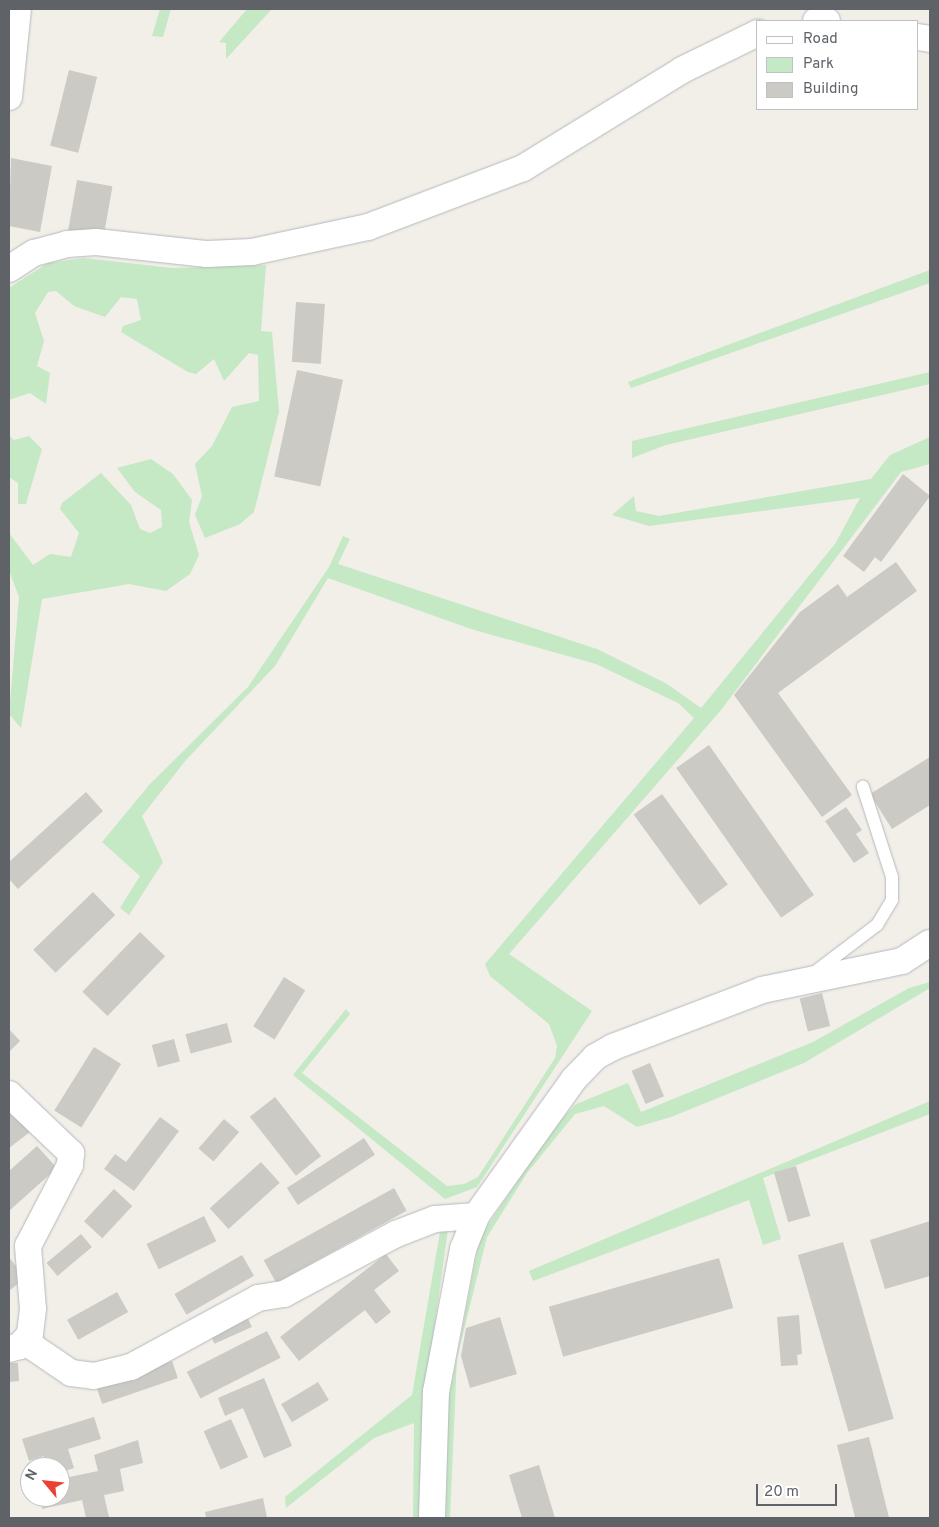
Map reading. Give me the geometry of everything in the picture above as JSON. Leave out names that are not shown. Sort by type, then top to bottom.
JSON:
[{"type":"street","points":[[9,98],[18,9]]},
{"type":"street","points":[[9,269],[34,254],[67,244],[96,242],[207,254],[252,252],[368,227],[523,168],[682,70],[756,34]]},
{"type":"street","points":[[432,1518],[436,1392],[456,1281],[476,1216],[548,1111],[595,1057],[762,990],[809,977],[902,961],[930,943]]},
{"type":"street","points":[[9,1094],[71,1153],[70,1165],[28,1246],[33,1310],[30,1334],[16,1345],[71,1373],[94,1376],[132,1367],[258,1298],[284,1294],[396,1234],[435,1219],[476,1216]]},
{"type":"lane","points":[[809,977],[877,925],[892,900],[892,877],[863,787]]},
{"type":"green space","points":[[160,9],[171,9],[163,37],[152,36]]},
{"type":"green space","points":[[247,9],[272,9],[226,59],[226,43],[219,42]]},
{"type":"green space","points":[[84,258],[172,268],[266,265],[261,331],[272,332],[279,412],[254,512],[240,524],[205,538],[195,515],[202,496],[195,464],[212,446],[232,407],[259,401],[258,355],[249,353],[224,381],[214,359],[196,374],[188,372],[121,332],[123,326],[141,320],[137,299],[121,297],[105,317],[74,306],[56,291],[48,292],[35,313],[44,341],[37,366],[50,373],[46,404],[30,393],[9,400],[9,288],[48,263]]},
{"type":"green space","points":[[930,270],[930,283],[631,388],[628,382]]},
{"type":"green space","points":[[930,372],[930,384],[666,445],[632,458],[632,441]]},
{"type":"green space","points":[[9,435],[14,440],[29,436],[42,449],[26,504],[18,504],[18,483],[9,477]]},
{"type":"green space","points":[[930,437],[930,464],[901,472],[721,710],[509,954],[592,1011],[477,1187],[445,1199],[293,1075],[346,1009],[350,1014],[302,1073],[447,1186],[464,1184],[478,1177],[555,1058],[557,1046],[549,1024],[490,976],[485,964],[694,718],[678,703],[596,664],[471,629],[328,578],[275,666],[186,760],[142,816],[163,862],[129,915],[120,908],[140,876],[102,842],[150,784],[248,687],[329,567],[343,536],[350,539],[338,564],[597,649],[667,684],[701,708],[835,544],[860,498],[649,526],[612,515],[634,496],[636,511],[659,516],[871,479],[890,455]]},
{"type":"green space","points":[[151,459],[173,474],[192,500],[189,522],[199,555],[190,574],[166,591],[129,584],[42,599],[21,728],[9,714],[19,597],[9,570],[9,533],[33,565],[50,554],[71,557],[79,533],[60,509],[62,503],[101,473],[131,505],[140,529],[150,533],[162,527],[161,510],[135,492],[117,468]]},
{"type":"green space","points":[[930,982],[930,988],[804,1063],[671,1117],[637,1127],[604,1106],[575,1114],[527,1173],[487,1237],[457,1358],[450,1518],[441,1518],[447,1408],[480,1237],[554,1127],[576,1104],[628,1083],[641,1112],[813,1042],[909,988]]},
{"type":"green space","points":[[930,1101],[930,1114],[763,1178],[781,1239],[763,1245],[749,1200],[533,1281],[529,1271]]},
{"type":"green space","points":[[448,1229],[422,1417],[421,1518],[413,1518],[414,1423],[374,1438],[286,1508],[285,1497],[412,1395],[440,1232]]},
{"type":"building","points":[[69,70],[97,77],[78,153],[50,146]]},
{"type":"building","points":[[11,158],[52,166],[40,232],[9,226]]},
{"type":"building","points":[[77,180],[112,186],[103,237],[68,231]]},
{"type":"building","points":[[296,302],[325,304],[321,364],[292,362]]},
{"type":"building","points":[[297,370],[343,380],[320,486],[274,477]]},
{"type":"building","points":[[903,474],[930,496],[881,562],[875,557],[864,572],[843,556]]},
{"type":"building","points":[[896,562],[917,591],[778,693],[852,795],[822,817],[734,695],[800,612],[838,584],[847,597]]},
{"type":"building","points":[[709,745],[814,895],[781,918],[676,768]]},
{"type":"building","points":[[930,757],[930,805],[892,829],[870,794]]},
{"type":"building","points":[[86,792],[103,811],[18,889],[9,879],[9,862]]},
{"type":"building","points":[[662,794],[728,885],[700,905],[634,815]]},
{"type":"building","points":[[846,807],[862,830],[856,834],[869,853],[854,863],[825,821]]},
{"type":"building","points":[[93,892],[115,915],[56,973],[33,950]]},
{"type":"building","points":[[140,932],[165,956],[108,1016],[82,992]]},
{"type":"building","points":[[284,977],[305,990],[274,1039],[253,1026]]},
{"type":"building","points":[[822,993],[830,1026],[808,1032],[800,999]]},
{"type":"building","points":[[227,1023],[232,1042],[191,1053],[185,1034]]},
{"type":"building","points":[[9,1029],[20,1041],[9,1052]]},
{"type":"building","points":[[174,1039],[180,1061],[158,1067],[152,1045]]},
{"type":"building","points":[[94,1047],[121,1064],[81,1128],[54,1111]]},
{"type":"building","points":[[650,1063],[664,1096],[646,1104],[632,1071]]},
{"type":"building","points":[[275,1097],[321,1156],[296,1176],[250,1117]]},
{"type":"building","points":[[9,1105],[30,1132],[9,1148]]},
{"type":"building","points":[[160,1117],[179,1131],[134,1191],[104,1169],[115,1154],[126,1162]]},
{"type":"building","points":[[224,1119],[239,1132],[214,1162],[198,1148]]},
{"type":"building","points":[[364,1138],[375,1155],[298,1205],[287,1188]]},
{"type":"building","points":[[37,1146],[57,1168],[9,1211],[9,1171]]},
{"type":"building","points":[[261,1162],[280,1183],[228,1229],[210,1208]]},
{"type":"building","points":[[796,1166],[810,1216],[788,1222],[774,1172]]},
{"type":"building","points":[[394,1188],[407,1211],[276,1283],[264,1260]]},
{"type":"building","points":[[114,1189],[132,1206],[102,1238],[84,1221]]},
{"type":"building","points":[[204,1216],[216,1241],[159,1269],[146,1244]]},
{"type":"building","points":[[930,1221],[930,1276],[885,1289],[870,1240]]},
{"type":"building","points":[[81,1234],[92,1247],[57,1276],[47,1263]]},
{"type":"building","points":[[843,1242],[894,1419],[849,1432],[798,1255]]},
{"type":"building","points":[[386,1254],[399,1271],[374,1290],[391,1312],[376,1324],[365,1310],[299,1361],[280,1337]]},
{"type":"building","points":[[242,1255],[254,1276],[186,1315],[174,1294]]},
{"type":"building","points":[[9,1257],[25,1278],[9,1291]]},
{"type":"building","points":[[719,1258],[733,1308],[563,1357],[549,1307]]},
{"type":"building","points":[[117,1292],[128,1312],[78,1340],[67,1320]]},
{"type":"building","points":[[799,1315],[802,1354],[797,1355],[798,1365],[781,1366],[777,1317]]},
{"type":"building","points":[[247,1316],[252,1327],[214,1344],[210,1333]]},
{"type":"building","points":[[500,1317],[517,1374],[470,1388],[461,1356],[466,1328]]},
{"type":"building","points":[[267,1331],[281,1358],[200,1399],[187,1372]]},
{"type":"building","points":[[172,1361],[178,1378],[102,1404],[96,1387]]},
{"type":"building","points":[[9,1363],[18,1363],[19,1381],[9,1382]]},
{"type":"building","points":[[264,1378],[292,1446],[264,1458],[243,1408],[225,1416],[218,1398]]},
{"type":"building","points":[[318,1382],[329,1400],[292,1422],[281,1404]]},
{"type":"building","points":[[94,1417],[101,1439],[68,1449],[74,1468],[70,1469],[70,1457],[28,1457],[22,1439]]},
{"type":"building","points":[[231,1419],[248,1457],[221,1470],[204,1431]]},
{"type":"building","points":[[869,1437],[889,1518],[855,1518],[837,1445]]},
{"type":"building","points":[[138,1440],[143,1463],[120,1469],[124,1491],[104,1495],[109,1517],[86,1518],[82,1500],[70,1503],[70,1477],[98,1471],[94,1455]]},
{"type":"building","points":[[539,1465],[555,1518],[522,1518],[509,1475]]},
{"type":"building","points":[[263,1498],[267,1518],[206,1518],[205,1512]]}]
